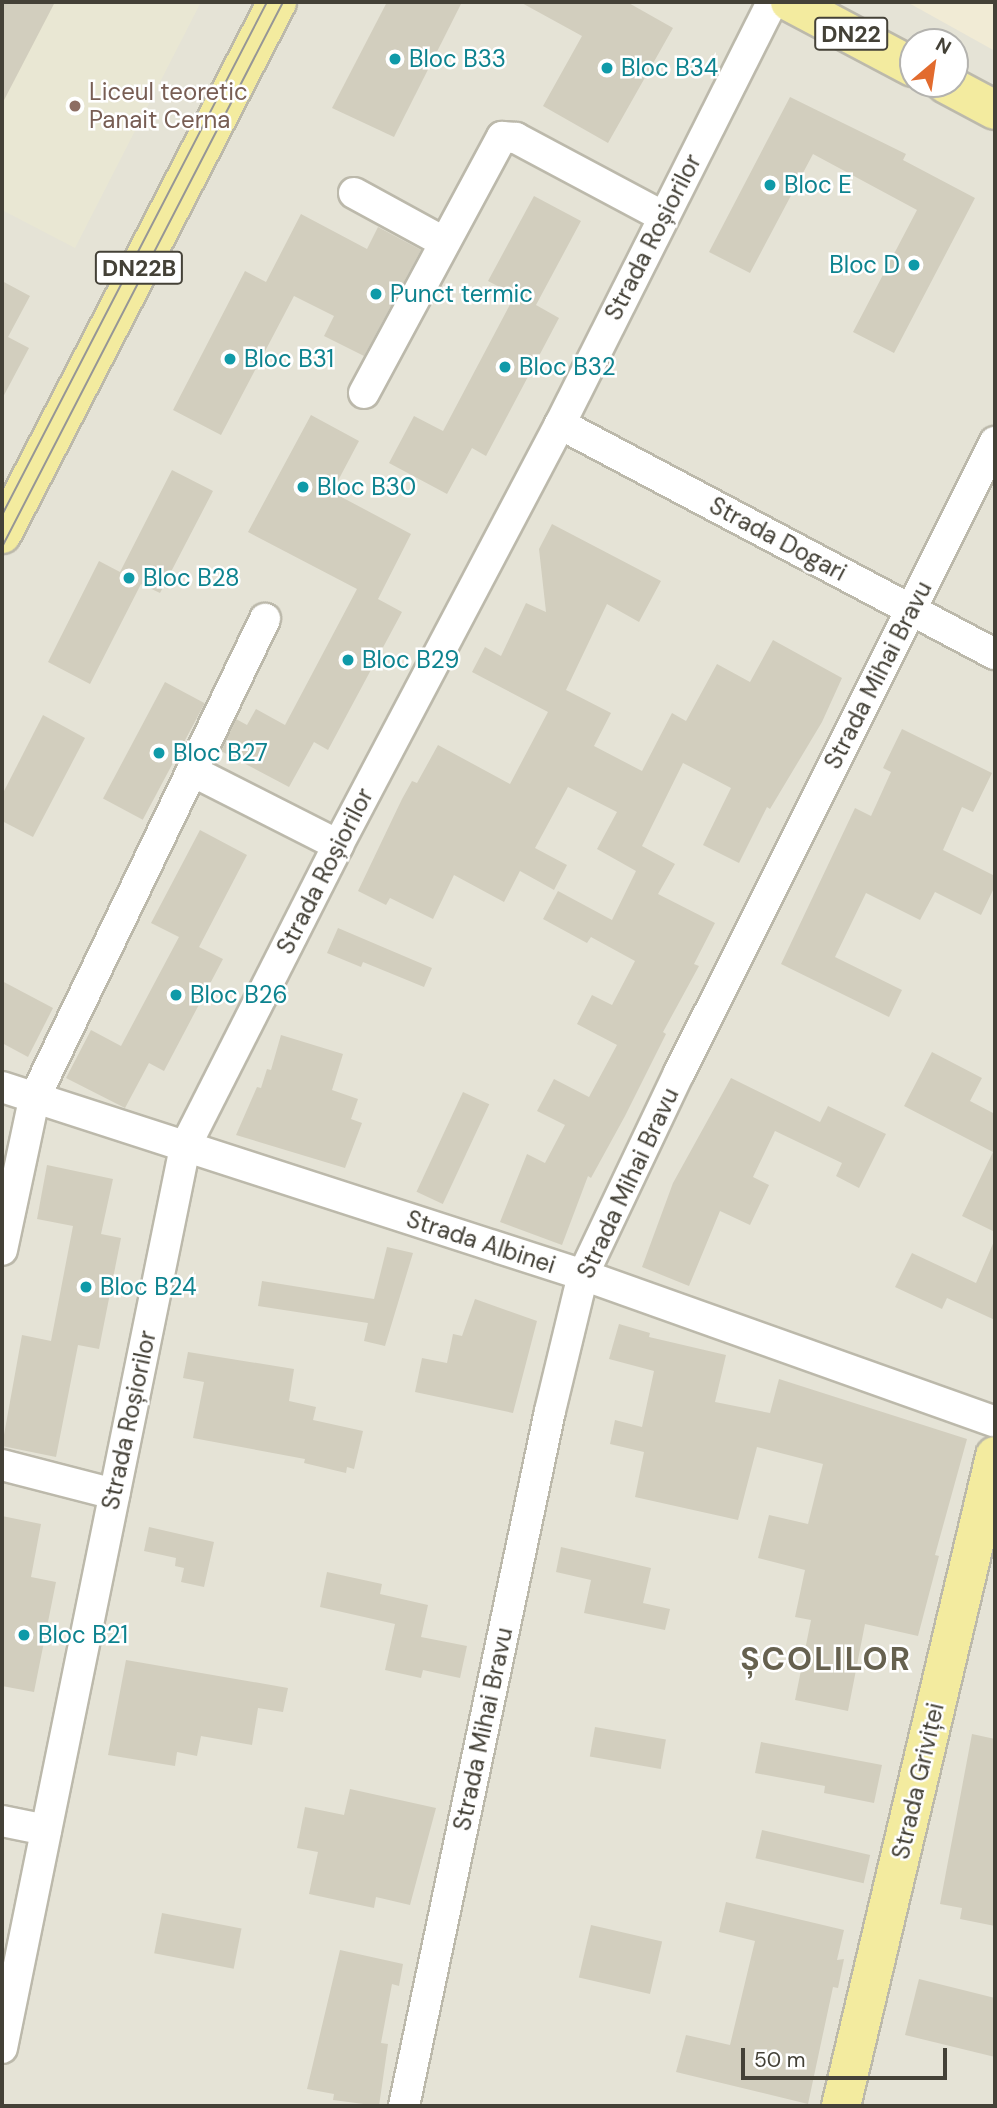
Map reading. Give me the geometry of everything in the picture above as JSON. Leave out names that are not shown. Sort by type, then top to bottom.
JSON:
[{"type":"main road","name":"DN22B","points":[[2,534],[277,2]]},
{"type":"main road","name":"DN22","points":[[790,2],[899,60]]},
{"type":"main road","points":[[969,96],[995,110]]},
{"type":"main road","name":"Strada Griviței","points":[[841,2106],[995,1456]]},
{"type":"street","name":"Strada Roșiorilor","points":[[2,2048],[186,1147],[338,845],[560,424],[662,216],[772,2]]},
{"type":"street","points":[[364,393],[502,137],[516,138],[662,216]]},
{"type":"street","points":[[354,193],[444,242]]},
{"type":"street","name":"Strada Dogari","points":[[560,424],[995,654]]},
{"type":"street","name":"Strada Mihai Bravu","points":[[404,2106],[550,1411],[583,1275],[995,442]]},
{"type":"street","points":[[2,1250],[34,1099],[265,619]]},
{"type":"street","points":[[192,771],[338,845]]},
{"type":"street","name":"Strada Albinei","points":[[2,1087],[583,1275],[995,1422]]},
{"type":"street","points":[[2,1465],[114,1494]]},
{"type":"street","points":[[2,1821],[46,1830]]},
{"type":"shaded area","points":[[2,2],[995,2],[995,2106],[2,2106]]},
{"type":"shaded area","name":"Liceul teoretic Panait Cerna","points":[[2,2],[201,2],[75,248],[2,210]]},
{"type":"shaded area","points":[[907,2],[995,2],[995,51],[969,37],[969,28],[954,28]]},
{"type":"building","points":[[2,2],[55,2],[2,104]]},
{"type":"building","name":"Bloc B33","points":[[387,2],[462,2],[394,137],[332,108]]},
{"type":"building","name":"Bloc B34","points":[[520,2],[627,2],[673,28],[608,143],[543,106],[582,36]]},
{"type":"building","points":[[790,97],[906,154],[903,160],[975,198],[894,353],[853,332],[917,210],[813,154],[750,273],[709,252]]},
{"type":"building","name":"Bloc B32","points":[[534,196],[581,221],[536,305],[559,318],[486,456],[472,448],[447,494],[389,463],[414,416],[443,431],[515,295],[488,281]]},
{"type":"building","name":"Bloc B31","points":[[301,214],[367,249],[378,227],[421,250],[364,356],[324,336],[334,316],[294,296],[221,435],[173,410],[245,271],[266,282]]},
{"type":"building","points":[[2,281],[30,296],[8,337],[29,348],[2,399]]},
{"type":"building","points":[[311,415],[359,441],[332,492],[411,534],[378,599],[402,612],[328,750],[314,742],[289,787],[221,751],[236,719],[247,725],[256,709],[285,725],[357,589],[248,532]]},
{"type":"building","name":"Bloc B28","points":[[172,470],[213,491],[160,593],[141,584],[90,684],[48,662],[99,561],[120,572]]},
{"type":"building","points":[[552,524],[661,581],[639,622],[607,604],[566,690],[611,713],[594,746],[642,771],[672,713],[686,721],[717,664],[750,682],[773,640],[842,678],[822,722],[770,809],[767,807],[739,863],[703,845],[731,788],[683,763],[642,846],[675,864],[658,894],[715,923],[694,964],[699,966],[663,1032],[666,1034],[625,1116],[591,1178],[588,1176],[562,1245],[500,1222],[527,1154],[545,1163],[565,1125],[537,1111],[554,1079],[589,1097],[617,1045],[577,1024],[592,995],[612,1005],[635,961],[591,937],[587,943],[543,919],[558,891],[612,920],[636,871],[597,849],[617,812],[568,787],[535,848],[567,865],[554,890],[520,871],[504,902],[454,875],[433,919],[390,898],[386,905],[358,891],[402,799],[412,781],[417,783],[438,745],[510,784],[548,712],[472,672],[485,647],[501,656],[526,603],[546,612],[539,549]]},
{"type":"building","name":"Bloc B27","points":[[165,682],[205,703],[143,820],[103,799]]},
{"type":"building","points":[[43,715],[85,738],[33,837],[2,821],[2,795]]},
{"type":"building","points":[[902,729],[992,773],[973,812],[962,807],[943,850],[995,876],[995,886],[981,915],[935,892],[920,920],[866,893],[835,957],[902,990],[889,1017],[781,964],[855,808],[871,816],[891,772],[883,768]]},
{"type":"building","name":"Bloc B26","points":[[200,830],[247,855],[199,947],[223,959],[164,1071],[149,1063],[125,1108],[66,1078],[91,1030],[121,1046],[179,937],[151,923]]},
{"type":"building","points":[[338,928],[432,968],[424,987],[363,962],[361,967],[327,953]]},
{"type":"building","points":[[2,981],[53,1008],[28,1057],[2,1043]]},
{"type":"building","points":[[281,1035],[343,1054],[332,1090],[358,1099],[351,1119],[362,1123],[345,1168],[236,1135],[257,1087],[261,1088],[267,1069],[271,1070]]},
{"type":"building","points":[[932,1052],[982,1078],[970,1101],[995,1114],[995,1232],[962,1216],[993,1152],[904,1106]]},
{"type":"building","points":[[731,1078],[820,1122],[828,1106],[886,1134],[859,1188],[836,1176],[842,1163],[775,1131],[753,1177],[769,1185],[750,1225],[720,1211],[689,1286],[642,1267],[673,1183]]},
{"type":"building","points":[[463,1092],[489,1104],[443,1204],[417,1192]]},
{"type":"building","name":"Bloc B24","points":[[47,1165],[113,1179],[101,1234],[121,1238],[99,1349],[78,1345],[56,1457],[2,1446],[22,1335],[51,1341],[73,1226],[37,1219]]},
{"type":"building","points":[[995,1239],[995,1320],[947,1298],[942,1309],[895,1287],[912,1253],[976,1283]]},
{"type":"building","points":[[387,1247],[413,1253],[385,1346],[364,1341],[368,1323],[258,1306],[262,1281],[374,1299]]},
{"type":"building","points":[[475,1299],[537,1321],[513,1413],[415,1392],[422,1358],[447,1363],[453,1334],[462,1336]]},
{"type":"building","points":[[619,1324],[650,1333],[649,1337],[726,1355],[715,1402],[770,1413],[779,1379],[967,1439],[935,1555],[939,1556],[918,1636],[865,1624],[848,1711],[795,1700],[811,1620],[795,1617],[805,1570],[758,1558],[769,1515],[808,1524],[823,1464],[757,1447],[738,1520],[635,1497],[644,1452],[610,1444],[615,1420],[642,1427],[654,1371],[609,1359]]},
{"type":"building","points":[[188,1352],[294,1369],[289,1401],[316,1407],[313,1420],[363,1431],[354,1469],[347,1467],[346,1473],[304,1463],[305,1459],[193,1438],[204,1382],[183,1378]]},
{"type":"building","name":"Bloc B21","points":[[2,1516],[41,1524],[31,1577],[56,1582],[34,1692],[2,1686]]},
{"type":"building","points":[[149,1527],[214,1542],[204,1587],[181,1582],[184,1568],[175,1566],[176,1558],[144,1551]]},
{"type":"building","points":[[561,1547],[651,1568],[643,1603],[670,1609],[665,1630],[584,1613],[591,1580],[556,1572]]},
{"type":"building","points":[[327,1572],[382,1584],[380,1594],[428,1605],[421,1637],[467,1646],[460,1678],[423,1670],[421,1678],[385,1670],[395,1624],[320,1607]]},
{"type":"building","points":[[126,1660],[288,1688],[283,1712],[258,1708],[252,1745],[201,1736],[197,1756],[177,1752],[175,1766],[108,1755]]},
{"type":"building","points":[[595,1727],[666,1740],[661,1769],[590,1757]]},
{"type":"building","points":[[972,1734],[995,1739],[995,1926],[960,1919],[962,1908],[940,1904]]},
{"type":"building","points":[[761,1742],[882,1765],[874,1803],[824,1793],[825,1786],[755,1773]]},
{"type":"building","points":[[350,1789],[436,1808],[410,1905],[376,1897],[374,1908],[309,1894],[318,1852],[297,1848],[305,1807],[344,1815]]},
{"type":"building","points":[[762,1830],[870,1855],[864,1883],[755,1858]]},
{"type":"building","points":[[726,1902],[844,1930],[837,1960],[844,1959],[838,1988],[833,1987],[808,2104],[676,2072],[686,2035],[730,2045],[755,1941],[719,1932]]},
{"type":"building","points":[[162,1913],[242,1928],[234,1969],[154,1953]]},
{"type":"building","points":[[591,1925],[662,1941],[650,1994],[579,1978]]},
{"type":"building","points":[[340,1950],[403,1964],[399,1986],[392,1984],[381,2043],[388,2044],[379,2106],[333,2100],[334,2094],[307,2089]]},
{"type":"building","points":[[919,1979],[995,1998],[995,2057],[905,2035]]},
{"type":"tram line","points":[[2,515],[267,2]]},
{"type":"tram line","points":[[2,547],[283,2]]},
{"type":"place","name":"Bloc B33","points":[[395,59]]},
{"type":"place","name":"Bloc B34","points":[[607,68]]},
{"type":"place","name":"Liceul teoretic Panait Cerna","points":[[75,106]]},
{"type":"place","name":"Bloc E","points":[[770,185]]},
{"type":"place","name":"Bloc D","points":[[914,265]]},
{"type":"place","name":"Punct termic","points":[[376,294]]},
{"type":"place","name":"Bloc B31","points":[[230,359]]},
{"type":"place","name":"Bloc B32","points":[[505,367]]},
{"type":"place","name":"Bloc B30","points":[[303,487]]},
{"type":"place","name":"Bloc B28","points":[[129,578]]},
{"type":"place","name":"Bloc B29","points":[[348,660]]},
{"type":"place","name":"Bloc B27","points":[[159,753]]},
{"type":"place","name":"Bloc B26","points":[[176,995]]},
{"type":"place","name":"Bloc B24","points":[[86,1287]]},
{"type":"place","name":"Bloc B21","points":[[24,1635]]},
{"type":"district","name":"ȘCOLILOR","points":[[826,1659]]}]
